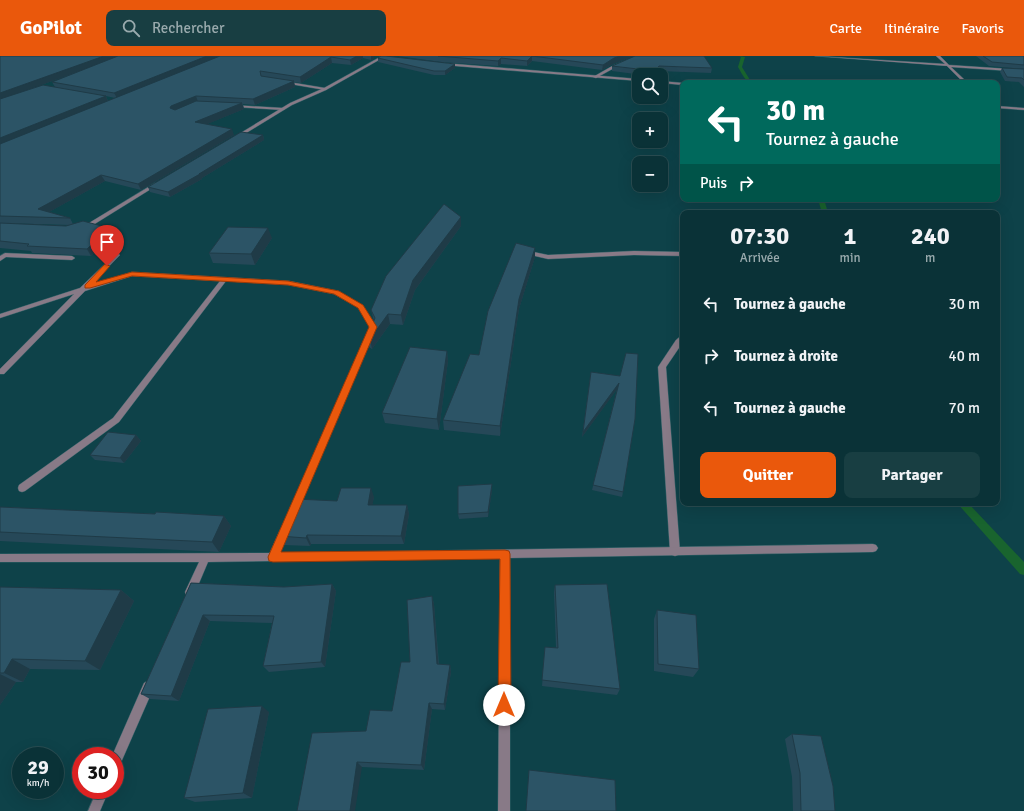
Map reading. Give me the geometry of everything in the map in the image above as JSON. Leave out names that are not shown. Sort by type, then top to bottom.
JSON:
[{"type":"street","points":[[372,56],[389,58]]},
{"type":"street","points":[[595,76],[641,56]]},
{"type":"street","points":[[817,56],[1024,72]]},
{"type":"street","points":[[938,56],[963,80]]},
{"type":"street","points":[[228,142],[283,109],[383,57]]},
{"type":"street","points":[[441,64],[632,79]]},
{"type":"street","points":[[278,81],[324,89]]},
{"type":"street","points":[[668,83],[680,84]]},
{"type":"street","points":[[229,106],[283,109]]},
{"type":"street","points":[[1000,107],[1024,109]]},
{"type":"street","points":[[77,227],[91,224],[160,183]]},
{"type":"street","points":[[516,250],[548,257],[634,253],[680,254]]},
{"type":"street","points":[[0,259],[5,255],[72,258]]},
{"type":"street","points":[[1,372],[117,256]]},
{"type":"street","points":[[0,316],[87,287],[132,274],[288,283],[336,292],[361,307],[373,327],[292,514]]},
{"type":"street","points":[[22,488],[116,420],[225,279]]},
{"type":"street","points":[[675,552],[662,367],[680,340]]},
{"type":"street","points":[[273,557],[289,521]]},
{"type":"street","points":[[0,558],[205,558],[873,548]]},
{"type":"street","points":[[504,811],[505,554]]},
{"type":"street","points":[[186,600],[205,558]]},
{"type":"street","points":[[122,747],[152,678]]},
{"type":"street","points":[[94,811],[99,799]]},
{"type":"building","points":[[0,56],[104,56],[0,93]]},
{"type":"building","points":[[118,56],[207,56],[114,93],[52,82]]},
{"type":"building","points":[[220,56],[357,56],[350,60],[331,57],[300,77],[260,71],[261,76],[294,81],[253,99],[196,96],[171,106],[170,108],[175,110],[196,101],[242,103],[195,122],[232,129],[138,184],[101,175],[38,209],[70,218],[0,216],[0,144]]},
{"type":"building","points":[[381,56],[455,64],[445,71],[434,71],[378,58]]},
{"type":"building","points":[[438,56],[532,56],[527,61],[501,58],[498,61]]},
{"type":"building","points":[[532,56],[620,56],[603,65]]},
{"type":"building","points":[[635,56],[704,56],[712,68],[659,66],[657,68],[632,68],[612,66]]},
{"type":"building","points":[[983,56],[1024,56],[1024,65],[992,62]]},
{"type":"building","points":[[1002,68],[1024,69],[1024,80],[1022,78],[1007,77]]},
{"type":"building","points":[[43,85],[106,96],[0,138],[0,99]]},
{"type":"building","points":[[241,132],[263,135],[168,192],[148,187]]},
{"type":"building","points":[[444,204],[461,217],[413,280],[401,315],[388,314],[370,339],[367,337],[375,318],[371,310],[386,276]]},
{"type":"building","points":[[83,221],[109,228],[87,249],[27,246],[29,244],[0,241],[0,223],[66,226]]},
{"type":"building","points":[[228,227],[268,228],[251,254],[209,253]]},
{"type":"building","points":[[516,243],[535,248],[519,299],[500,426],[443,420],[470,354],[479,355],[488,311]]},
{"type":"building","points":[[410,347],[447,351],[437,419],[382,413]]},
{"type":"building","points":[[626,353],[638,354],[635,419],[623,492],[593,485],[619,383],[583,432],[591,372],[620,376]]},
{"type":"building","points":[[108,432],[136,435],[120,458],[90,455]]},
{"type":"building","points":[[492,484],[488,512],[458,514],[458,486]]},
{"type":"building","points":[[341,488],[371,488],[368,505],[407,505],[401,536],[307,535],[306,538],[279,536],[296,499],[337,501]]},
{"type":"building","points":[[0,507],[155,514],[156,512],[224,516],[212,542],[0,532]]},
{"type":"building","points":[[191,583],[284,587],[332,584],[321,662],[263,666],[274,616],[203,615],[171,696],[141,694]]},
{"type":"building","points":[[607,584],[620,689],[542,680],[545,647],[558,648],[555,585]]},
{"type":"building","points":[[0,587],[121,590],[85,661],[12,659],[4,673],[0,673]]},
{"type":"building","points":[[432,596],[437,664],[450,665],[444,704],[429,703],[421,765],[357,762],[350,811],[297,811],[312,733],[366,731],[370,710],[392,711],[401,662],[410,662],[407,600]]},
{"type":"building","points":[[657,610],[696,615],[699,669],[658,664]]},
{"type":"building","points":[[262,706],[243,793],[184,798],[208,709]]},
{"type":"building","points":[[792,734],[821,736],[833,786],[835,811],[801,811],[800,773]]},
{"type":"building","points":[[529,770],[615,780],[616,811],[526,811]]},
{"type":"waterway","points":[[741,56],[743,57],[740,67],[747,80]]},
{"type":"waterway","points":[[822,202],[824,210]]},
{"type":"waterway","points":[[965,506],[1024,570]]},
{"type":"route","points":[[107,266],[87,287],[132,274],[288,283],[336,292],[361,307],[373,327],[273,557],[505,554],[504,705]]}]
